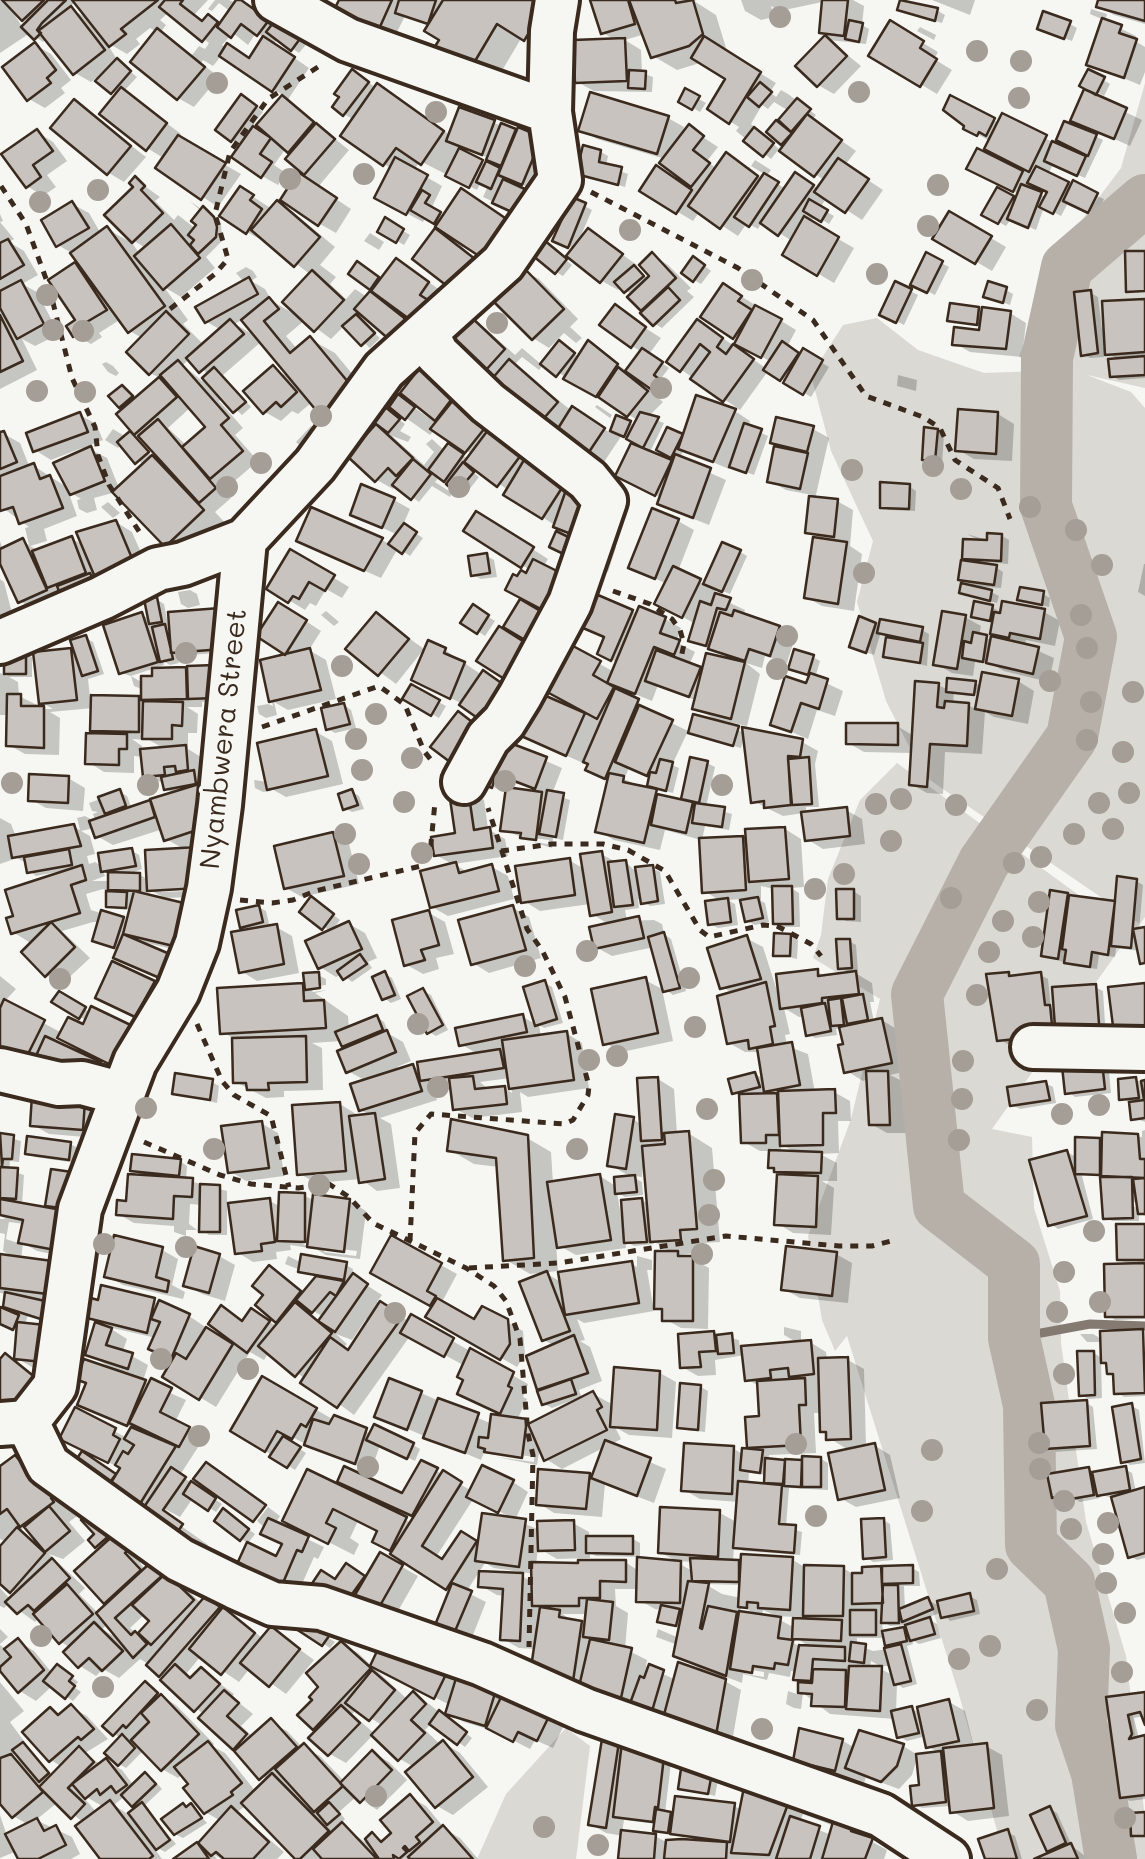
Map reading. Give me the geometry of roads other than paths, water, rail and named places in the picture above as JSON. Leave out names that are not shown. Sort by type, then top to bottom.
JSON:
[{"type":"street","points":[[276,0],[348,40],[550,112]]},
{"type":"street","points":[[0,642],[102,598],[158,568],[183,564],[244,540],[315,465],[384,370],[503,264],[560,180],[550,112],[552,31],[558,0]]},
{"type":"street","points":[[427,334],[437,354],[488,404],[600,491],[604,508],[570,604],[520,696],[504,722],[453,777]]},
{"type":"street","name":"Nyambwera Street","points":[[13,1423],[55,1386],[80,1209],[135,1062],[178,991],[196,944],[208,893],[244,540]]},
{"type":"street","points":[[1033,1047],[1145,1049]]},
{"type":"street","points":[[0,1070],[59,1084],[82,1083],[116,1111]]},
{"type":"street","points":[[13,1423],[48,1465],[180,1560],[273,1604],[321,1608],[482,1664],[585,1710],[881,1815],[948,1859]]},
{"type":"waterway","points":[[1111,1859],[1097,1773],[1081,1725],[1084,1649],[1069,1582],[1031,1545],[1029,1405],[1014,1338],[1014,1264],[939,1206],[917,994],[984,862],[1072,737],[1091,637],[1046,506],[1047,358],[1067,267],[1145,200]]},
{"type":"waterway","points":[[1014,1338],[1090,1324],[1145,1326]]}]
